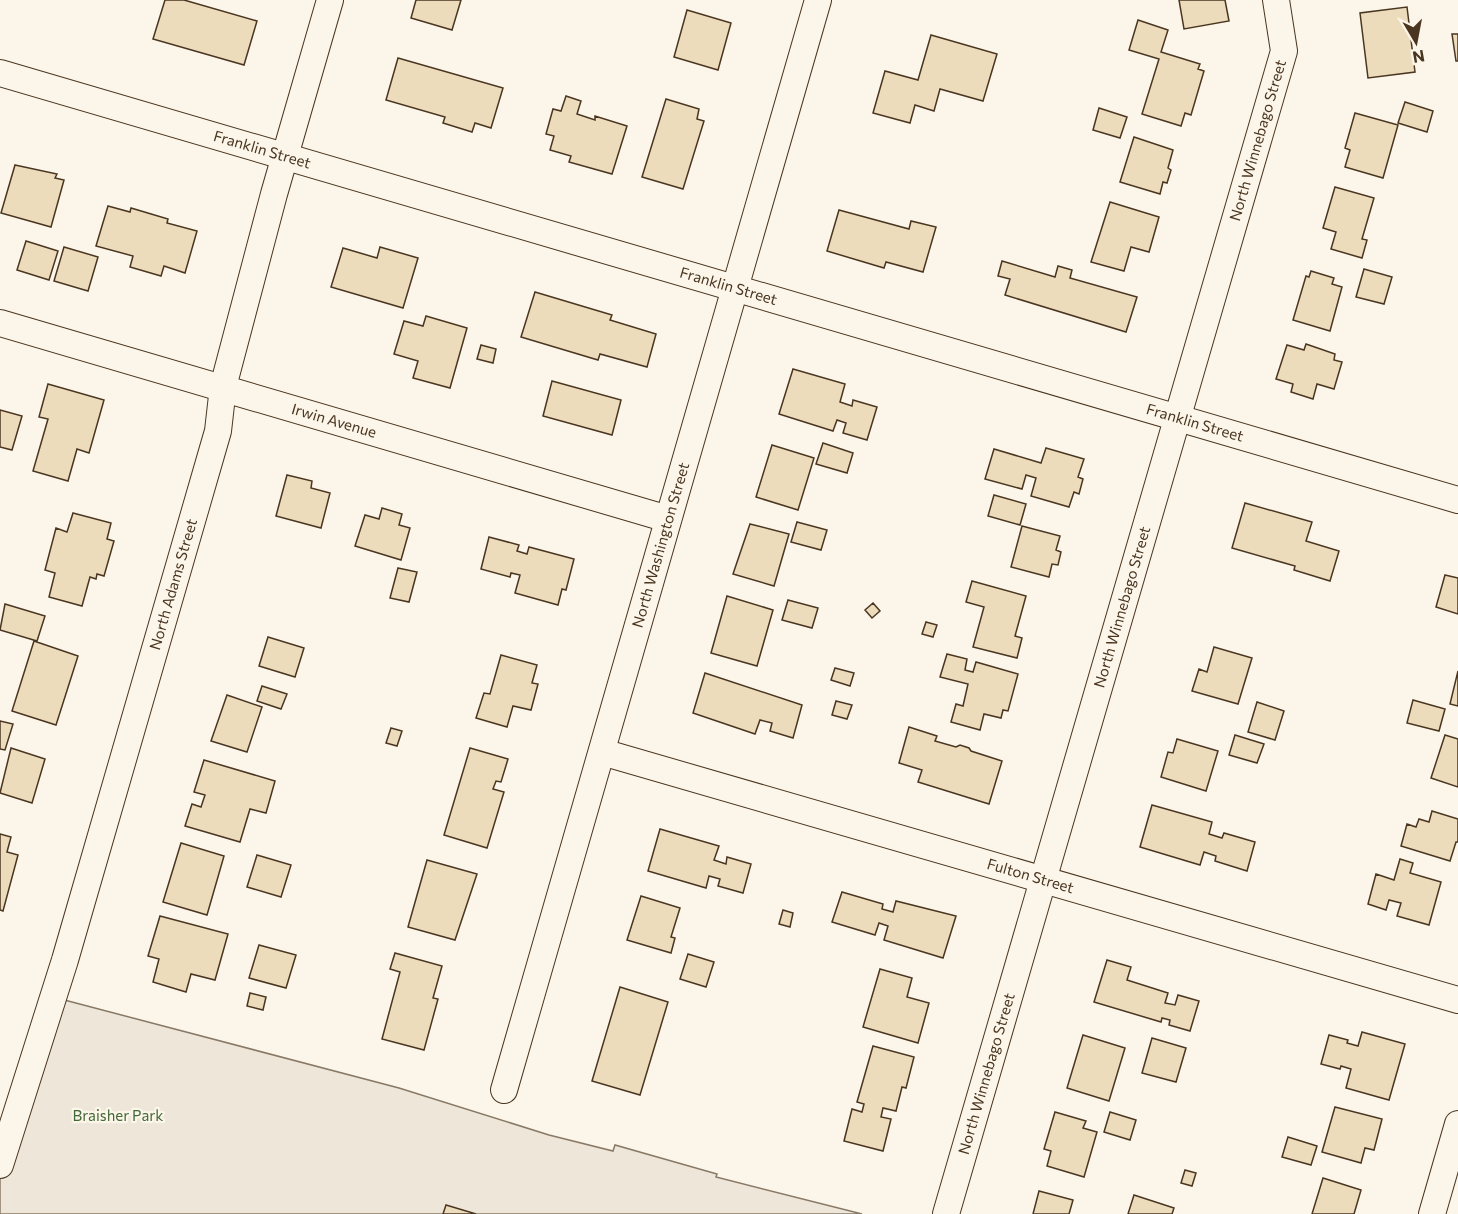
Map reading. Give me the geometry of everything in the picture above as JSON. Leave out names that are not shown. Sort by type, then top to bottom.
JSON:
[{"type":"street","name":"North Adams Street","points":[[0,1165],[65,960],[218,431],[223,387],[330,0]]},
{"type":"street","name":"North Washington Street","points":[[504,1090],[602,752],[732,288],[818,0]]},
{"type":"street","name":"North Winnebago Street","points":[[946,1214],[1284,51],[1276,0]]},
{"type":"street","name":"Franklin Street","points":[[0,73],[1458,500]]},
{"type":"street","name":"Irwin Avenue","points":[[0,323],[668,519]]},
{"type":"street","name":"Fulton Street","points":[[602,752],[1044,878],[1458,1000]]},
{"type":"street","points":[[1432,1214],[1458,1124]]},
{"type":"green space","name":"Braisher Park","points":[[53,997],[399,1088],[549,1135],[613,1151],[615,1145],[717,1174],[716,1177],[862,1214],[0,1214],[0,1165]]},
{"type":"building","points":[[165,0],[184,0],[257,21],[244,65],[153,39]]},
{"type":"building","points":[[416,0],[461,0],[452,30],[411,18]]},
{"type":"building","points":[[1179,0],[1225,0],[1229,21],[1184,29]]},
{"type":"building","points":[[1407,7],[1415,72],[1368,78],[1360,13]]},
{"type":"building","points":[[687,10],[731,23],[718,70],[674,57]]},
{"type":"building","points":[[1138,20],[1168,30],[1161,52],[1200,64],[1198,69],[1204,71],[1191,115],[1185,113],[1181,126],[1142,114],[1159,59],[1129,50]]},
{"type":"building","points":[[1452,34],[1458,34],[1458,61],[1456,61]]},
{"type":"building","points":[[931,35],[997,54],[983,101],[940,89],[934,111],[915,105],[910,123],[873,113],[885,71],[918,80]]},
{"type":"building","points":[[398,58],[503,88],[491,128],[475,123],[472,132],[443,123],[445,117],[386,100]]},
{"type":"building","points":[[566,96],[581,101],[577,114],[595,120],[595,116],[627,126],[612,174],[569,162],[571,156],[550,150],[554,136],[546,134],[553,109],[561,111]]},
{"type":"building","points":[[666,99],[699,109],[697,119],[704,121],[683,189],[642,177]]},
{"type":"building","points":[[1405,102],[1433,111],[1427,132],[1398,123]]},
{"type":"building","points":[[1099,108],[1127,117],[1120,138],[1093,130]]},
{"type":"building","points":[[1355,113],[1398,125],[1383,178],[1345,167],[1350,150],[1345,148]]},
{"type":"building","points":[[1134,137],[1173,150],[1168,168],[1171,170],[1167,183],[1163,182],[1160,194],[1120,182]]},
{"type":"building","points":[[15,165],[57,174],[55,178],[64,180],[51,227],[1,213]]},
{"type":"building","points":[[1335,187],[1374,198],[1362,239],[1367,240],[1362,258],[1331,249],[1336,232],[1323,228]]},
{"type":"building","points":[[1110,202],[1159,217],[1149,252],[1131,247],[1124,271],[1091,262]]},
{"type":"building","points":[[108,206],[130,212],[131,208],[168,219],[167,223],[197,231],[185,273],[164,266],[161,276],[130,267],[133,256],[96,246]]},
{"type":"building","points":[[839,210],[909,229],[911,221],[936,227],[923,272],[886,262],[884,268],[827,251]]},
{"type":"building","points":[[26,241],[58,251],[49,280],[17,270]]},
{"type":"building","points":[[64,247],[98,257],[88,291],[54,281]]},
{"type":"building","points":[[380,247],[418,258],[403,308],[331,287],[343,248],[377,258]]},
{"type":"building","points":[[1002,261],[1055,277],[1058,266],[1072,270],[1070,278],[1137,297],[1126,332],[1005,295],[1010,279],[998,276]]},
{"type":"building","points":[[1364,269],[1392,277],[1384,304],[1356,297]]},
{"type":"building","points":[[1311,271],[1334,278],[1332,284],[1342,287],[1330,331],[1293,320],[1306,276],[1309,277]]},
{"type":"building","points":[[535,292],[612,315],[610,320],[656,334],[647,367],[600,354],[598,360],[521,337]]},
{"type":"building","points":[[426,316],[467,328],[450,388],[413,378],[418,361],[394,354],[404,321],[423,326]]},
{"type":"building","points":[[1306,344],[1335,354],[1334,360],[1342,362],[1334,389],[1317,384],[1313,399],[1291,392],[1293,384],[1276,379],[1287,345],[1304,350]]},
{"type":"building","points":[[481,345],[496,349],[493,363],[477,359]]},
{"type":"building","points":[[793,369],[845,384],[840,402],[852,406],[853,400],[877,407],[867,440],[843,433],[846,423],[837,420],[833,431],[779,414]]},
{"type":"building","points":[[552,381],[621,400],[612,435],[543,416]]},
{"type":"building","points":[[48,384],[104,400],[89,453],[77,449],[68,481],[33,471],[48,419],[39,417]]},
{"type":"building","points":[[0,410],[22,416],[12,450],[0,447]]},
{"type":"building","points":[[823,443],[853,453],[847,473],[816,464]]},
{"type":"building","points":[[772,445],[814,458],[798,510],[756,497]]},
{"type":"building","points":[[1046,448],[1084,459],[1078,477],[1083,479],[1079,494],[1074,492],[1069,507],[1031,496],[1036,478],[1026,475],[1022,489],[985,479],[994,449],[1041,463]]},
{"type":"building","points":[[287,475],[312,481],[311,488],[330,493],[321,528],[276,516]]},
{"type":"building","points":[[994,495],[1026,504],[1020,525],[988,516]]},
{"type":"building","points":[[1245,503],[1312,522],[1306,541],[1339,551],[1330,581],[1294,570],[1295,566],[1232,548]]},
{"type":"building","points":[[382,508],[402,514],[399,525],[410,528],[401,560],[355,546],[365,515],[379,519]]},
{"type":"building","points":[[73,513],[111,523],[107,539],[114,541],[104,576],[97,574],[96,579],[90,577],[82,606],[49,597],[55,573],[45,570],[56,528],[67,532]]},
{"type":"building","points":[[797,522],[827,530],[821,550],[791,542]]},
{"type":"building","points":[[750,524],[789,534],[774,586],[733,574]]},
{"type":"building","points":[[1022,526],[1060,536],[1056,550],[1061,552],[1058,565],[1052,564],[1049,577],[1011,567]]},
{"type":"building","points":[[489,537],[519,545],[517,551],[527,554],[529,547],[574,559],[566,590],[562,589],[558,605],[515,593],[520,575],[511,573],[510,577],[481,569]]},
{"type":"building","points":[[398,568],[417,572],[409,602],[390,598]]},
{"type":"building","points":[[1445,575],[1458,578],[1458,614],[1436,607]]},
{"type":"building","points":[[972,581],[1026,596],[1015,636],[1022,638],[1017,658],[973,647],[984,607],[966,602]]},
{"type":"building","points":[[727,596],[773,610],[757,666],[711,653]]},
{"type":"building","points":[[788,600],[818,608],[812,628],[782,620]]},
{"type":"building","points":[[873,603],[880,611],[872,618],[865,610]]},
{"type":"building","points":[[5,604],[45,616],[37,641],[0,630]]},
{"type":"building","points":[[926,622],[937,625],[933,637],[922,634]]},
{"type":"building","points":[[268,637],[304,648],[295,677],[259,666]]},
{"type":"building","points":[[34,641],[78,656],[56,725],[12,711]]},
{"type":"building","points":[[1214,647],[1252,658],[1238,704],[1192,691],[1199,669],[1207,672]]},
{"type":"building","points":[[947,654],[967,659],[965,670],[973,672],[976,662],[1018,674],[1008,711],[1003,710],[1001,718],[984,714],[980,730],[951,722],[956,704],[963,706],[968,684],[940,677]]},
{"type":"building","points":[[501,655],[537,665],[532,683],[538,684],[531,710],[513,706],[507,727],[476,718],[484,693],[490,694]]},
{"type":"building","points":[[835,668],[854,673],[850,686],[831,680]]},
{"type":"building","points":[[1458,671],[1458,706],[1450,704]]},
{"type":"building","points":[[705,673],[802,705],[793,738],[770,731],[772,723],[760,720],[755,734],[693,713]]},
{"type":"building","points":[[262,686],[287,694],[281,709],[257,701]]},
{"type":"building","points":[[227,695],[262,707],[247,752],[211,741]]},
{"type":"building","points":[[1413,700],[1445,709],[1439,731],[1407,723]]},
{"type":"building","points":[[836,701],[852,705],[847,719],[832,715]]},
{"type":"building","points":[[1257,702],[1284,711],[1275,740],[1248,732]]},
{"type":"building","points":[[0,721],[13,724],[5,750],[0,749]]},
{"type":"building","points":[[909,727],[937,736],[935,741],[956,747],[960,745],[1002,761],[989,804],[918,782],[922,770],[899,763]]},
{"type":"building","points":[[391,728],[402,731],[397,746],[386,743]]},
{"type":"building","points":[[1235,735],[1264,744],[1257,763],[1229,755]]},
{"type":"building","points":[[1445,735],[1458,739],[1458,787],[1431,778]]},
{"type":"building","points":[[1177,739],[1218,751],[1206,791],[1161,777],[1168,752],[1173,753]]},
{"type":"building","points":[[11,748],[45,759],[32,803],[0,793]]},
{"type":"building","points":[[470,748],[508,759],[501,782],[496,781],[493,789],[504,792],[487,848],[444,835]]},
{"type":"building","points":[[204,760],[275,781],[266,813],[250,809],[240,842],[185,826],[192,804],[201,807],[205,795],[194,792]]},
{"type":"building","points":[[1152,805],[1212,822],[1209,834],[1222,838],[1224,833],[1255,842],[1247,871],[1215,861],[1216,856],[1204,852],[1200,865],[1140,847]]},
{"type":"building","points":[[1432,811],[1458,819],[1458,842],[1456,842],[1450,861],[1401,846],[1407,824],[1416,827],[1419,819],[1429,822]]},
{"type":"building","points":[[660,829],[719,846],[714,860],[726,864],[727,857],[751,864],[743,893],[718,886],[720,879],[709,876],[706,888],[648,871]]},
{"type":"building","points":[[0,834],[11,837],[7,852],[18,855],[3,911],[0,910]]},
{"type":"building","points":[[181,843],[224,856],[207,915],[163,902]]},
{"type":"building","points":[[257,855],[291,865],[281,897],[247,887]]},
{"type":"building","points":[[1400,859],[1413,863],[1410,873],[1441,882],[1429,925],[1397,916],[1401,903],[1389,900],[1386,910],[1368,904],[1376,874],[1394,880]]},
{"type":"building","points":[[427,860],[477,874],[455,940],[408,927]]},
{"type":"building","points":[[842,892],[883,904],[882,909],[893,912],[896,901],[956,916],[943,958],[884,940],[888,926],[879,923],[875,935],[832,922]]},
{"type":"building","points":[[641,896],[680,908],[671,937],[675,938],[671,953],[627,940]]},
{"type":"building","points":[[783,910],[793,913],[790,927],[779,924]]},
{"type":"building","points":[[160,916],[228,934],[215,980],[191,974],[186,992],[153,982],[159,959],[148,956]]},
{"type":"building","points":[[259,945],[296,955],[286,988],[249,978]]},
{"type":"building","points":[[395,953],[442,966],[433,998],[438,999],[424,1050],[382,1039],[400,972],[390,969]]},
{"type":"building","points":[[688,954],[714,962],[706,987],[680,979]]},
{"type":"building","points":[[1107,960],[1131,967],[1127,980],[1168,993],[1165,1003],[1175,1005],[1178,995],[1199,1001],[1190,1031],[1169,1025],[1170,1020],[1162,1018],[1161,1022],[1094,1002]]},
{"type":"building","points":[[880,969],[912,978],[907,997],[929,1003],[918,1043],[863,1027]]},
{"type":"building","points":[[620,987],[668,1002],[640,1095],[592,1081]]},
{"type":"building","points":[[250,993],[266,997],[263,1010],[247,1006]]},
{"type":"building","points":[[1362,1032],[1405,1044],[1389,1100],[1346,1088],[1351,1069],[1341,1066],[1340,1069],[1321,1064],[1329,1035],[1348,1040],[1347,1043],[1358,1046]]},
{"type":"building","points":[[1083,1035],[1125,1048],[1109,1101],[1067,1088]]},
{"type":"building","points":[[1152,1038],[1186,1048],[1176,1082],[1142,1073]]},
{"type":"building","points":[[873,1046],[914,1057],[906,1088],[902,1087],[896,1111],[883,1108],[881,1117],[891,1119],[883,1151],[844,1141],[852,1109],[862,1112],[864,1104],[857,1102]]},
{"type":"building","points":[[1335,1107],[1382,1119],[1374,1150],[1365,1148],[1361,1163],[1322,1152]]},
{"type":"building","points":[[1055,1112],[1086,1121],[1083,1128],[1097,1132],[1084,1177],[1047,1166],[1051,1151],[1044,1149]]},
{"type":"building","points":[[1110,1112],[1136,1120],[1130,1140],[1104,1132]]},
{"type":"building","points":[[1288,1137],[1317,1146],[1311,1165],[1282,1157]]},
{"type":"building","points":[[1185,1170],[1196,1173],[1192,1186],[1181,1183]]},
{"type":"building","points":[[1323,1178],[1361,1190],[1354,1214],[1312,1214]]},
{"type":"building","points":[[1039,1191],[1073,1200],[1069,1214],[1033,1214]]},
{"type":"building","points":[[1134,1195],[1174,1208],[1172,1214],[1128,1214]]},
{"type":"building","points":[[446,1205],[476,1214],[443,1214]]}]
